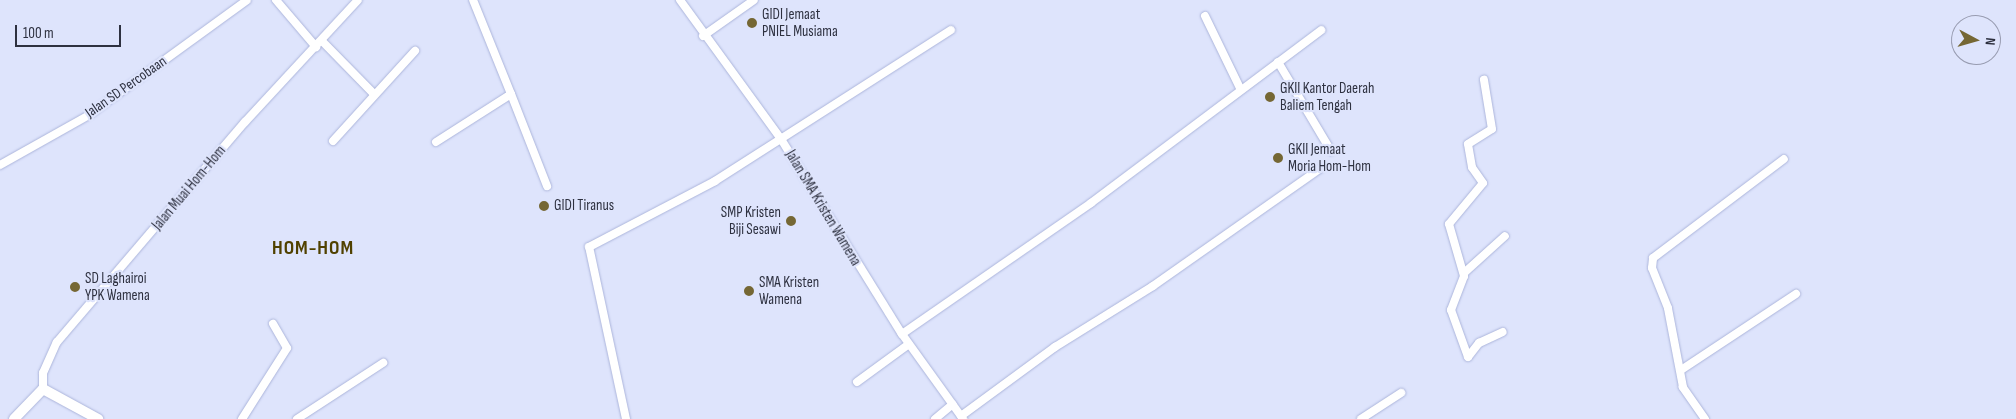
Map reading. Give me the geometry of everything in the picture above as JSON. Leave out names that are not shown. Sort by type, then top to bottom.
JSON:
[{"type":"highway","points":[[14,419],[43,389],[98,419]]},
{"type":"street","name":"Jalan SD Percobaan","points":[[0,165],[89,115],[247,0]]},
{"type":"street","points":[[276,0],[319,44],[373,93]]},
{"type":"street","name":"Jalan Muai Hom-Hom","points":[[43,389],[43,373],[57,342],[245,122],[358,0]]},
{"type":"street","points":[[473,0],[547,186]]},
{"type":"street","name":"Jalan SMA Kristen Wamena","points":[[680,0],[703,36],[781,139],[902,334],[962,418]]},
{"type":"street","points":[[703,36],[754,0]]},
{"type":"street","points":[[1205,16],[1241,90]]},
{"type":"street","points":[[626,419],[589,248],[716,181],[951,30]]},
{"type":"street","points":[[902,334],[1091,203],[1321,30]]},
{"type":"street","points":[[333,140],[373,93],[415,52]]},
{"type":"street","points":[[1278,62],[1331,151]]},
{"type":"street","points":[[1464,273],[1449,224],[1482,183],[1472,166],[1468,144],[1492,129],[1484,80]]},
{"type":"street","points":[[436,142],[511,94]]},
{"type":"street","points":[[1705,419],[1683,387],[1668,308],[1652,268],[1654,258],[1784,159]]},
{"type":"street","points":[[962,418],[1055,347],[1153,286],[1324,166]]},
{"type":"street","points":[[1503,332],[1479,344],[1468,357],[1451,310],[1464,273],[1505,236]]},
{"type":"street","points":[[1681,370],[1796,294]]},
{"type":"street","points":[[242,419],[287,348],[273,324]]},
{"type":"street","points":[[857,382],[909,344]]},
{"type":"street","points":[[297,419],[383,363]]},
{"type":"street","points":[[1361,419],[1401,393]]},
{"type":"street","points":[[936,419],[953,404]]},
{"type":"place","name":"GIDI Jemaat PNIEL Musiama","points":[[752,23]]},
{"type":"place","name":"GKII Kantor Daerah Baliem Tengah","points":[[1270,97]]},
{"type":"place","name":"GKII Jemaat Moria Hom-Hom","points":[[1278,158]]},
{"type":"place","name":"GIDI Tiranus","points":[[544,206]]},
{"type":"place","name":"SMP Kristen Biji Sesawi","points":[[791,221]]},
{"type":"place","name":"SD Laghairoi YPK Wamena","points":[[75,287]]},
{"type":"place","name":"SMA Kristen Wamena","points":[[749,291]]},
{"type":"district","name":"HOM-HOM","points":[[313,248]]}]
